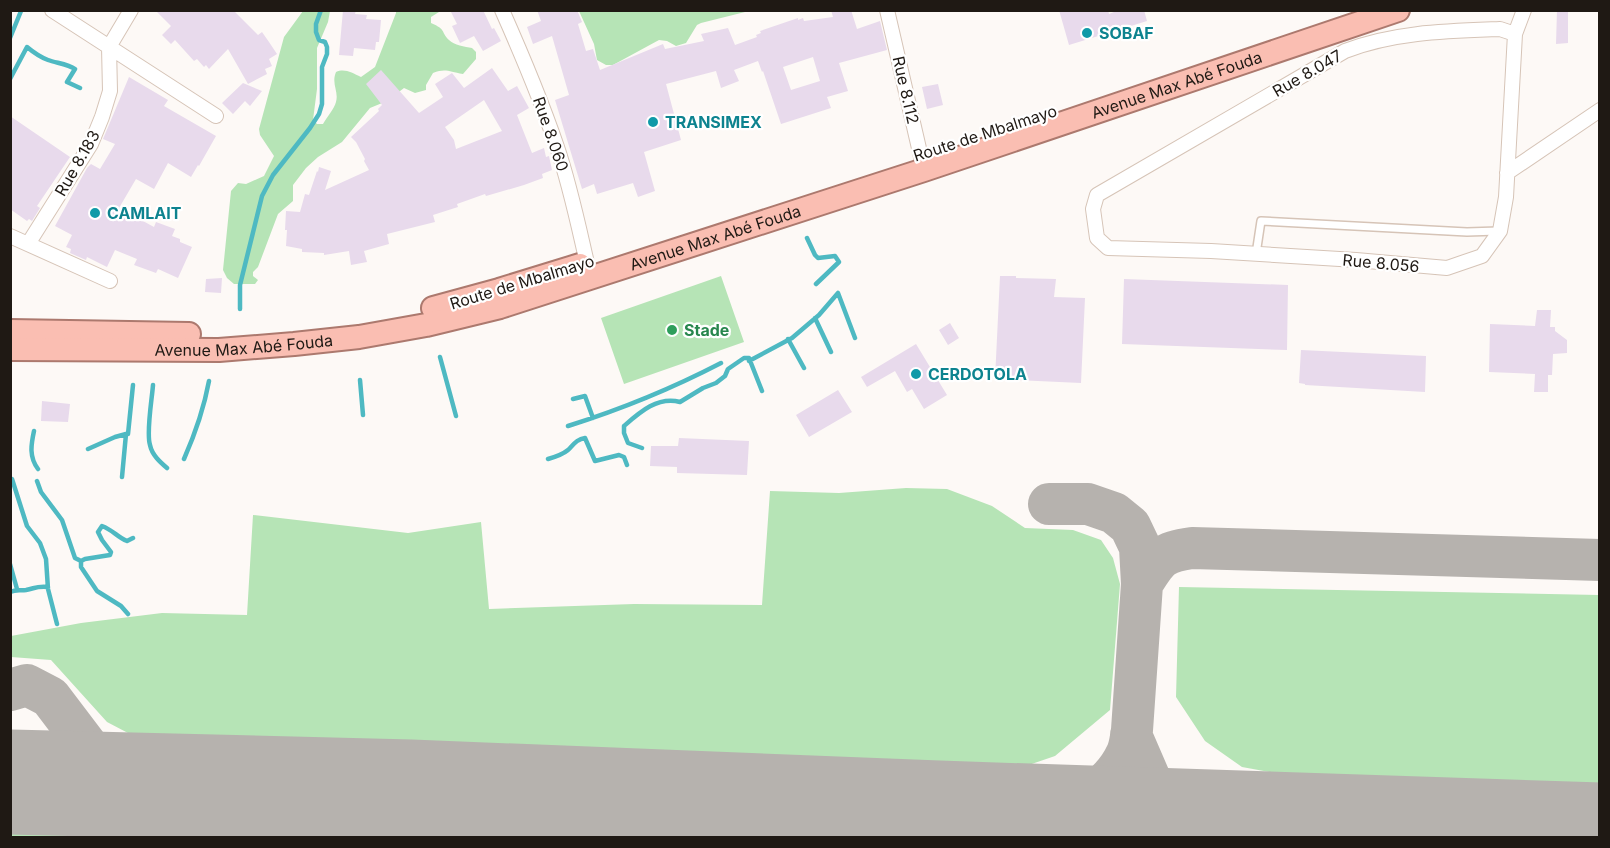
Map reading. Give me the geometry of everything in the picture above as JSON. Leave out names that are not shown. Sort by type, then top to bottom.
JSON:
[{"type":"highway","name":"Route de Mbalmayo","points":[[10,331],[216,334],[353,323],[427,310],[922,162],[1356,10]]},
{"type":"highway","name":"Avenue Max Abé Fouda","points":[[10,349],[219,350],[294,344],[358,337],[426,325],[500,307],[922,162],[1398,10]]},
{"type":"street","points":[[52,10],[216,116]]},
{"type":"street","points":[[109,47],[131,10]]},
{"type":"street","name":"Rue 8.060","points":[[502,10],[538,95],[557,148],[588,263]]},
{"type":"street","name":"Rue 8.112","points":[[887,10],[922,162]]},
{"type":"street","points":[[1515,34],[1524,10]]},
{"type":"street","name":"Rue 8.047","points":[[1097,195],[1345,51],[1366,43],[1403,35],[1500,29],[1515,34]]},
{"type":"street","name":"Rue 8.056","points":[[1097,195],[1093,209],[1097,238],[1107,248],[1211,251],[1447,268],[1482,256],[1500,231],[1506,197],[1515,34]]},
{"type":"street","name":"Rue 8.183","points":[[28,244],[91,144],[110,90],[109,47]]},
{"type":"street","points":[[1507,173],[1599,110]]},
{"type":"street","points":[[10,236],[110,281]]},
{"type":"lane","points":[[1256,255],[1261,221],[1467,232],[1500,231]]},
{"type":"green space","points":[[303,11],[330,11],[317,48],[317,89],[313,120],[317,124],[323,124],[335,105],[336,72],[345,71],[361,77],[375,67],[396,11],[438,11],[431,17],[431,23],[441,29],[451,42],[472,48],[476,52],[476,59],[463,74],[445,71],[433,73],[426,85],[426,90],[415,93],[404,88],[387,101],[370,108],[342,142],[318,157],[293,185],[293,201],[278,214],[258,267],[253,272],[253,276],[258,280],[255,284],[234,284],[223,270],[231,191],[238,183],[246,184],[264,176],[274,156],[260,135],[259,129],[284,37]]},
{"type":"green space","points":[[579,11],[749,11],[697,25],[686,43],[676,46],[659,40],[613,65],[606,65],[597,60],[594,44]]},
{"type":"green space","name":"Stade","points":[[721,276],[744,342],[624,384],[601,318]]},
{"type":"green space","points":[[906,488],[947,489],[992,506],[1025,528],[1073,530],[1101,540],[1113,558],[1120,584],[1110,710],[1055,756],[1017,769],[173,737],[128,733],[107,722],[51,660],[11,657],[11,636],[81,623],[162,613],[247,615],[253,515],[408,533],[481,522],[489,609],[634,604],[762,605],[770,491],[839,493]]},
{"type":"green space","points":[[1179,587],[1599,595],[1599,790],[1312,780],[1242,767],[1205,741],[1176,697]]},
{"type":"green space","points":[[11,832],[145,837],[11,838]]},
{"type":"building","points":[[155,10],[233,10],[258,35],[262,32],[269,42],[277,54],[269,59],[272,66],[265,69],[267,74],[248,84],[228,49],[209,69],[206,65],[204,67],[197,59],[194,61],[175,40],[171,44],[162,35],[171,26]]},
{"type":"building","points":[[343,10],[356,10],[355,14],[367,15],[366,19],[381,20],[379,42],[376,42],[375,50],[354,48],[353,56],[339,55]]},
{"type":"building","points":[[450,10],[483,10],[501,41],[483,51],[474,36],[460,43],[452,26],[457,24]]},
{"type":"building","points":[[537,10],[577,10],[582,22],[578,24],[586,51],[593,49],[600,70],[663,44],[665,49],[704,41],[701,34],[728,28],[735,45],[757,37],[760,31],[798,18],[798,20],[803,18],[804,21],[833,17],[831,10],[851,10],[857,29],[880,21],[887,50],[839,63],[848,91],[827,97],[831,108],[781,124],[758,61],[734,70],[739,81],[721,88],[716,71],[666,84],[681,140],[644,152],[655,191],[638,197],[633,183],[597,194],[594,184],[582,189],[555,100],[569,95],[552,36],[533,44],[527,27],[541,21]],"holes":[[[813,57],[820,81],[791,90],[783,67]]]},
{"type":"building","name":"SOBAF","points":[[1059,10],[1108,10],[1109,14],[1119,10],[1144,10],[1147,21],[1069,45]]},
{"type":"building","points":[[1557,10],[1568,10],[1568,43],[1556,44]]},
{"type":"building","points":[[492,68],[508,91],[517,86],[529,108],[517,115],[532,153],[544,148],[546,157],[549,156],[552,170],[542,174],[543,178],[524,185],[486,196],[485,194],[457,204],[458,207],[433,215],[435,222],[387,234],[389,244],[364,251],[367,262],[351,265],[349,251],[324,255],[324,253],[302,252],[302,249],[286,246],[286,211],[300,212],[305,194],[309,195],[319,167],[331,171],[325,190],[369,170],[356,142],[351,137],[379,111],[382,105],[366,84],[381,70],[419,113],[443,97],[435,84],[452,73],[464,88]],"holes":[[[484,100],[502,131],[456,149],[454,140],[445,127]]]},
{"type":"building","points":[[129,77],[168,100],[164,106],[216,136],[191,177],[168,163],[154,189],[136,179],[119,208],[154,227],[156,222],[175,229],[172,236],[192,247],[178,278],[158,269],[156,273],[134,265],[137,259],[115,250],[107,267],[87,257],[86,260],[70,253],[71,249],[66,247],[72,235],[55,226],[87,168],[91,164],[100,169],[115,144],[103,139]]},
{"type":"building","points":[[243,83],[262,91],[250,106],[245,101],[233,114],[222,103]]},
{"type":"building","points":[[938,84],[943,105],[927,109],[922,87]]},
{"type":"building","points":[[10,116],[70,157],[37,206],[40,208],[32,221],[29,219],[27,221],[10,209]]},
{"type":"building","points":[[1000,276],[1056,279],[1054,297],[1085,298],[1081,383],[995,379]]},
{"type":"building","points":[[222,278],[221,293],[205,292],[206,279]]},
{"type":"building","points":[[1124,279],[1288,285],[1287,350],[1122,344]]},
{"type":"building","points":[[1537,310],[1551,310],[1550,327],[1555,327],[1555,331],[1567,340],[1567,353],[1553,354],[1552,375],[1548,375],[1548,392],[1534,392],[1535,374],[1489,372],[1490,324],[1535,326]]},
{"type":"building","points":[[950,323],[959,338],[948,345],[939,330]]},
{"type":"building","name":"CERDOTOLA","points":[[916,344],[947,395],[924,409],[912,389],[907,392],[895,371],[867,387],[861,377]]},
{"type":"building","points":[[1301,350],[1426,356],[1425,392],[1299,383]]},
{"type":"building","points":[[838,390],[852,412],[809,437],[796,415]]},
{"type":"building","points":[[42,401],[70,404],[68,422],[41,421]]},
{"type":"building","points":[[679,438],[749,441],[747,475],[677,473],[677,467],[650,466],[651,446],[678,446]]},
{"type":"waterway","points":[[240,309],[240,285],[262,196],[273,175],[310,128],[322,104],[322,67],[327,47],[325,42],[319,40],[316,32],[321,10]]},
{"type":"waterway","points":[[10,38],[21,11]]},
{"type":"waterway","points":[[10,79],[27,47],[45,59],[75,69],[67,82],[80,88]]},
{"type":"waterway","points":[[807,238],[818,258],[835,256],[839,262],[816,284]]},
{"type":"waterway","points":[[749,361],[792,338],[819,315],[838,293],[855,338]]},
{"type":"waterway","points":[[815,318],[831,352]]},
{"type":"waterway","points":[[788,339],[804,368]]},
{"type":"waterway","points":[[440,357],[456,416]]},
{"type":"waterway","points":[[642,448],[628,443],[624,426],[650,406],[664,401],[680,402],[716,383],[725,376],[728,369],[744,358],[749,358],[762,391]]},
{"type":"waterway","points":[[568,426],[646,398],[721,363]]},
{"type":"waterway","points":[[360,380],[363,415]]},
{"type":"waterway","points":[[184,459],[199,421],[209,381]]},
{"type":"waterway","points":[[128,434],[133,385]]},
{"type":"waterway","points":[[153,385],[149,440],[154,455],[167,468]]},
{"type":"waterway","points":[[573,399],[585,396],[593,418]]},
{"type":"waterway","points":[[34,431],[32,455],[38,469]]},
{"type":"waterway","points":[[88,449],[126,434],[122,477]]},
{"type":"waterway","points":[[548,459],[556,457],[585,438],[595,461],[619,455],[624,457],[627,465]]},
{"type":"waterway","points":[[12,479],[27,526],[40,543],[46,559],[48,589],[57,624]]},
{"type":"waterway","points":[[37,481],[41,492],[62,520],[75,558],[81,561],[81,567],[97,591],[121,606],[128,614]]},
{"type":"waterway","points":[[81,561],[110,555],[111,552],[98,532],[102,526],[127,541],[133,538]]},
{"type":"waterway","points":[[10,564],[17,589]]},
{"type":"waterway","points":[[10,592],[48,587]]},
{"type":"taxiway","points":[[1049,504],[1088,504],[1114,513],[1130,526],[1140,547],[1142,584],[1132,730],[1127,753],[1113,775],[1104,784],[1084,798],[1050,816]]},
{"type":"taxiway","points":[[1142,584],[1152,568],[1167,554],[1192,548],[1600,560]]},
{"type":"taxiway","points":[[10,690],[27,685],[50,697],[94,755],[133,779],[168,786]]},
{"type":"taxiway","points":[[1131,735],[1150,779],[1168,799],[1204,821]]},
{"type":"taxiway","points":[[10,801],[20,805],[41,805],[90,784]]},
{"type":"runway","points":[[10,782],[411,792],[938,813],[1600,835]]},
{"type":"place","name":"SOBAF","points":[[1087,33]]},
{"type":"place","name":"TRANSIMEX","points":[[653,122]]},
{"type":"place","name":"CAMLAIT","points":[[95,213]]},
{"type":"place","name":"Stade","points":[[672,330]]},
{"type":"place","name":"CERDOTOLA","points":[[916,374]]}]
